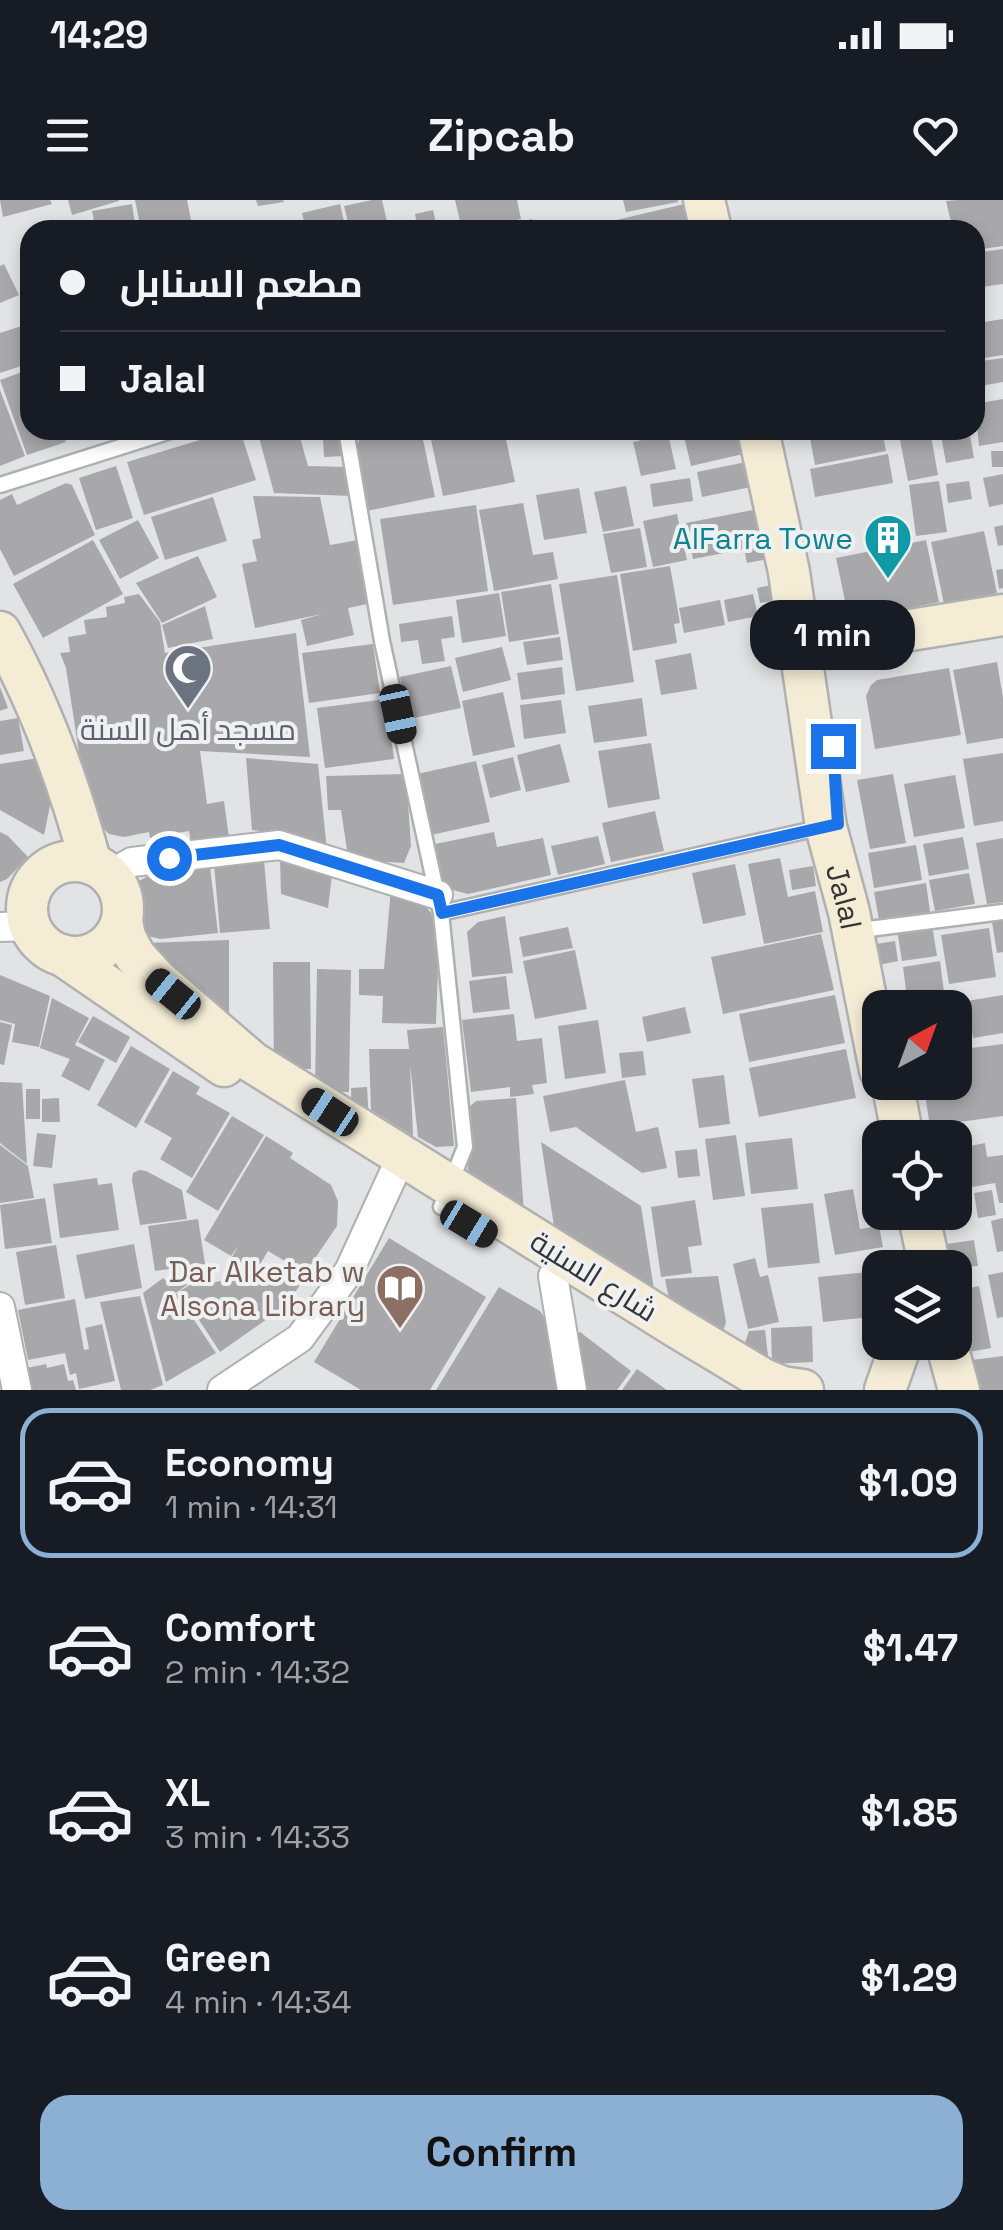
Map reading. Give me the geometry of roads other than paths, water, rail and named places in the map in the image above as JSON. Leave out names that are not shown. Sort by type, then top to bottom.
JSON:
[{"type":"main road","name":"Jalal","points":[[760,440],[789,572],[814,658]]},
{"type":"main road","name":"Jalal","points":[[783,440],[814,658],[832,825],[864,990]]},
{"type":"main road","points":[[814,658],[1003,615]]},
{"type":"main road","name":"شارع السنية","points":[[0,632],[19,666],[100,869],[119,889],[124,905],[125,938],[157,980],[252,1062],[554,1276],[737,1390]]},
{"type":"main road","points":[[814,658],[1003,635]]},
{"type":"main road","name":"Jalal","points":[[832,825],[862,930],[874,990]]},
{"type":"main road","name":"شارع السنية","points":[[100,869],[61,863],[36,882],[27,911],[15,927],[393,1175],[446,1197],[763,1378],[782,1387],[803,1390]]},
{"type":"main road","points":[[62,955],[76,958],[104,948],[116,936],[122,921]]},
{"type":"main road","points":[[884,1390],[895,1360]]},
{"type":"main road","points":[[951,1360],[959,1390]]},
{"type":"street","points":[[100,869],[279,845],[440,904]]},
{"type":"street","points":[[222,1390],[300,1338],[349,1271],[393,1175]]},
{"type":"street","points":[[554,1276],[572,1390]]},
{"type":"street","points":[[0,1308],[16,1390]]},
{"type":"lane","points":[[0,485],[142,440]]},
{"type":"lane","points":[[348,440],[382,641],[440,904],[465,1147],[446,1197]]},
{"type":"lane","points":[[440,904],[832,825]]},
{"type":"lane","points":[[862,930],[1003,912]]},
{"type":"place","name":"AlFarra Towe","points":[[888,580]]},
{"type":"place","name":"مسجد أهل السنة","points":[[188,710]]},
{"type":"place","name":"Dar Alketab w Alsona Library","points":[[400,1330]]}]
